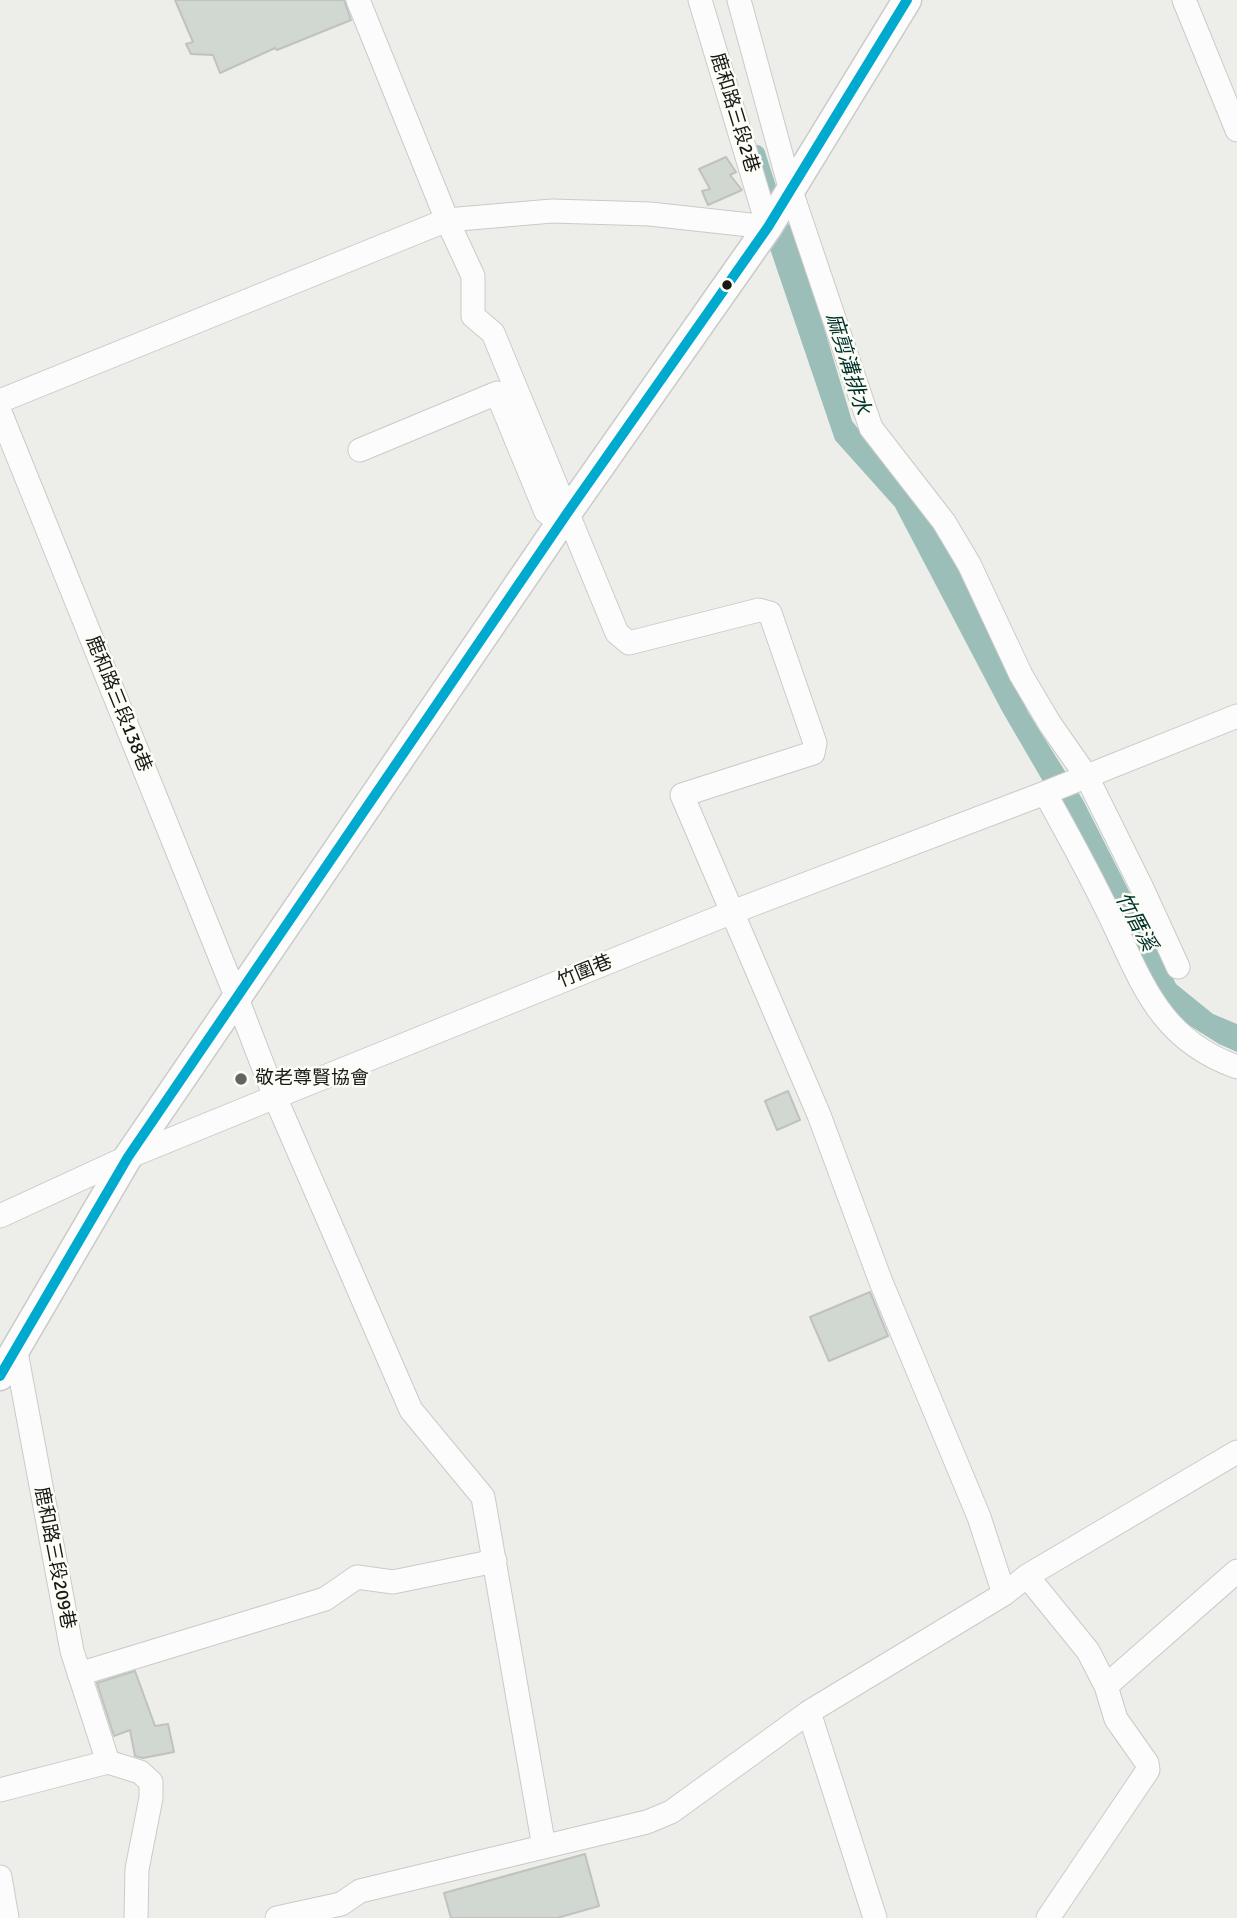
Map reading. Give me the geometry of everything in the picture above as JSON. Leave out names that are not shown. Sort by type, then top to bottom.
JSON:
[{"type":"main road","points":[[0,1377],[128,1157],[564,518],[768,227],[907,0]]},
{"type":"street","points":[[358,0],[447,220],[473,276],[473,316],[493,333],[564,518],[617,633],[629,643],[759,610],[770,613],[815,743],[813,753],[682,795],[730,913],[819,1115],[881,1282],[979,1517],[1004,1594]]},
{"type":"street","name":"鹿和路三段2巷","points":[[700,0],[768,227]]},
{"type":"street","points":[[739,0],[791,191],[871,428],[944,522],[969,564],[1021,675],[1050,724],[1087,777],[1178,967]]},
{"type":"street","points":[[1184,0],[1237,130]]},
{"type":"street","points":[[0,401],[447,220],[552,211],[650,214],[768,227]]},
{"type":"street","points":[[360,450],[496,393],[546,512],[564,518]]},
{"type":"street","name":"鹿和路三段138巷","points":[[0,412],[275,1097],[411,1410],[483,1497],[544,1847]]},
{"type":"street","name":"竹圍巷","points":[[0,1216],[128,1157],[730,913],[1087,777],[1237,716]]},
{"type":"street","points":[[1045,793],[1104,902],[1155,1007],[1172,1027],[1203,1052],[1237,1067]]},
{"type":"street","name":"鹿和路三段209巷","points":[[16,1352],[70,1638],[108,1762]]},
{"type":"street","points":[[277,1918],[343,1911],[360,1891],[646,1822],[671,1812],[809,1712],[1004,1594],[1027,1576],[1236,1454]]},
{"type":"street","points":[[79,1674],[325,1599],[357,1577],[393,1582],[495,1562]]},
{"type":"street","points":[[1106,1686],[1237,1572]]},
{"type":"street","points":[[1027,1576],[1088,1651],[1106,1686],[1116,1719],[1147,1763],[1148,1770],[1048,1918]]},
{"type":"street","points":[[809,1712],[875,1918]]},
{"type":"street","points":[[0,1790],[108,1762],[139,1772],[151,1782],[151,1798],[136,1869],[136,1918]]},
{"type":"street","points":[[0,1877],[7,1918]]},
{"type":"water","name":"竹厝溪","points":[[792,221],[852,421],[939,530],[1028,712],[1083,800],[1176,984],[1213,1014],[1237,1024],[1237,1052],[1171,1014],[1105,888],[1002,711],[895,507],[835,440],[769,246]]},
{"type":"building","points":[[175,0],[344,0],[351,20],[277,50],[275,48],[220,73],[213,55],[191,54],[186,44],[193,42]]},
{"type":"building","points":[[726,157],[736,172],[730,175],[742,190],[708,205],[702,191],[710,189],[699,169]]},
{"type":"building","points":[[788,1091],[800,1120],[777,1130],[765,1101]]},
{"type":"building","points":[[870,1292],[888,1336],[829,1361],[810,1317]]},
{"type":"building","points":[[135,1671],[155,1726],[168,1724],[174,1752],[143,1758],[135,1756],[130,1730],[114,1736],[97,1683]]},
{"type":"building","points":[[585,1854],[599,1906],[557,1918],[451,1918],[444,1893]]},
{"type":"waterway","name":"麻剪溝排水","points":[[757,153],[789,252]]},
{"type":"transit line","points":[[0,1376],[128,1157],[568,512],[768,227],[907,0]]},
{"type":"place","name":"敬老尊賢協會","points":[[241,1079]]}]
